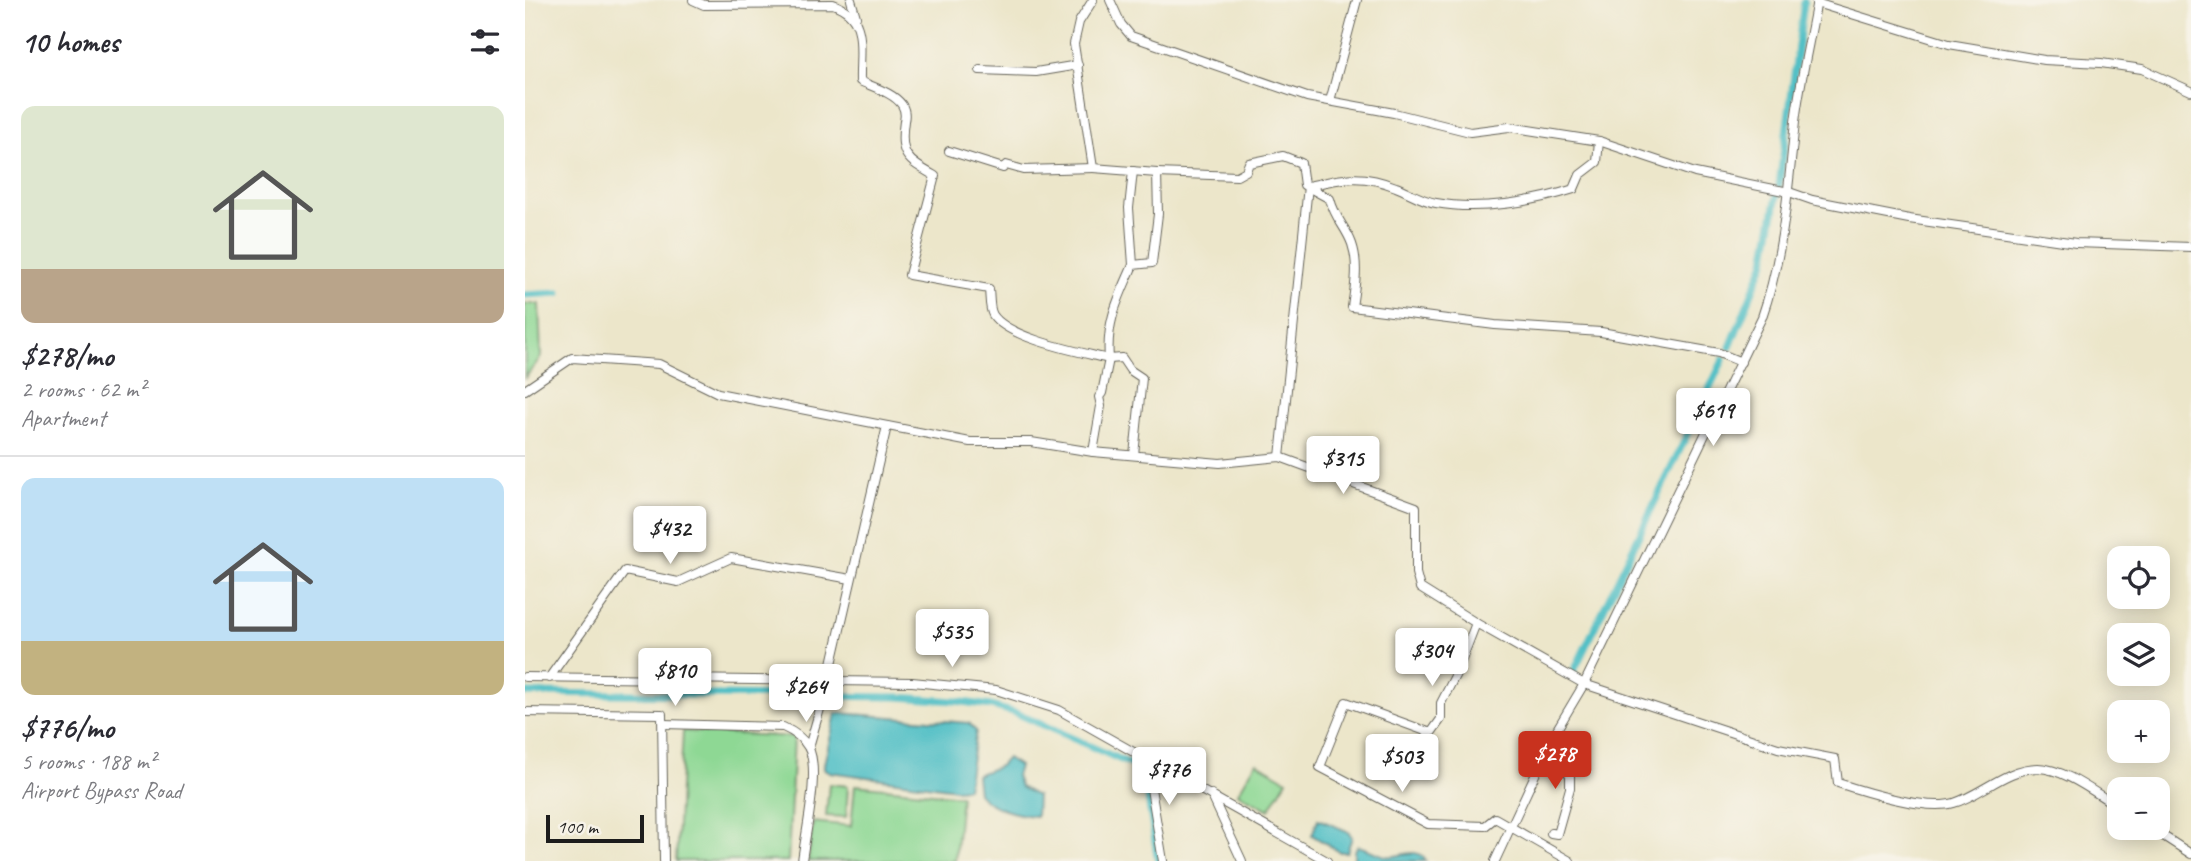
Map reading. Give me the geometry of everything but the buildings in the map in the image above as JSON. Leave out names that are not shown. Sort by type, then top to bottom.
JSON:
[{"type":"street","points":[[693,0],[703,5],[833,4],[851,13],[856,20]]},
{"type":"street","points":[[851,0],[856,20],[860,81],[887,94],[902,105],[905,115],[903,148],[909,161],[935,176],[909,275],[989,289],[991,313],[1026,336],[1109,359],[1122,358],[1130,370],[1142,378],[1135,455]]},
{"type":"street","points":[[1110,0],[1121,24],[1131,36],[1307,97],[1394,113],[1469,132],[1509,127],[1599,141],[1695,173],[1909,219],[2064,241],[2191,247]]},
{"type":"street","points":[[1330,101],[1357,0]]},
{"type":"street","points":[[1495,861],[1541,762],[1584,684],[1621,603],[1741,362],[1774,281],[1789,192],[1795,120],[1816,1],[1949,44],[2044,60],[2142,69],[2191,90]]},
{"type":"street","points":[[1088,2],[1079,22],[1074,44],[1093,168]]},
{"type":"street","points":[[979,70],[1036,72],[1078,65]]},
{"type":"street","points":[[1308,186],[1353,176],[1394,186],[1433,203],[1463,206],[1553,196],[1574,189],[1580,175],[1597,162],[1599,141]]},
{"type":"street","points":[[949,151],[1003,169],[1006,165],[1024,170],[1093,168],[1237,176],[1246,171],[1249,163],[1283,156],[1301,163],[1304,185],[1330,199],[1334,218],[1352,243],[1356,263],[1352,307],[1495,325],[1601,332],[1719,353],[1741,362]]},
{"type":"street","points":[[1093,452],[1101,406],[1099,397],[1103,393],[1109,359],[1110,318],[1133,265],[1129,208],[1133,171]]},
{"type":"street","points":[[1133,265],[1152,262],[1158,214],[1157,173]]},
{"type":"street","points":[[1280,457],[1308,186]]},
{"type":"street","points":[[525,390],[572,358],[659,364],[719,393],[970,442],[1031,442],[1093,452],[1220,463],[1280,457],[1416,507],[1416,573],[1420,588],[1584,684],[1778,748],[1835,759],[1838,783],[1922,804],[1953,804],[1994,782],[2037,768],[2063,775],[2107,800]]},
{"type":"street","points":[[802,861],[813,770],[809,747],[828,681],[887,426]]},
{"type":"street","points":[[549,678],[625,571],[678,582],[731,558],[852,579]]},
{"type":"street","points":[[1476,623],[1458,670],[1441,703],[1441,719],[1431,733],[1346,702],[1320,767],[1429,824],[1485,826],[1495,818],[1570,861]]},
{"type":"street","points":[[525,677],[955,684],[996,690],[1059,710],[1328,861]]},
{"type":"street","points":[[525,712],[663,714],[664,861]]},
{"type":"street","points":[[663,724],[783,727],[793,732],[809,747]]},
{"type":"street","points":[[1146,758],[1163,861]]},
{"type":"street","points":[[1541,762],[1570,773],[1570,789],[1564,813],[1557,834],[1551,833]]},
{"type":"street","points":[[1210,794],[1243,861]]},
{"type":"street","points":[[2169,840],[2191,854]]},
{"type":"green space","points":[[525,304],[539,304],[541,357],[525,378]]},
{"type":"green space","points":[[683,731],[794,737],[788,861],[676,861]]},
{"type":"green space","points":[[1256,762],[1287,780],[1269,810],[1238,793]]},
{"type":"green space","points":[[829,784],[848,786],[846,817],[826,816]]},
{"type":"green space","points":[[855,785],[961,796],[955,861],[808,861],[813,822],[851,826]]},
{"type":"water","points":[[836,714],[969,723],[976,731],[967,788],[956,789],[824,769]]},
{"type":"water","points":[[1007,758],[1019,766],[1016,776],[1020,787],[1037,796],[1036,816],[996,807],[978,793],[976,775],[1000,766]]},
{"type":"water","points":[[1318,819],[1347,831],[1352,837],[1347,852],[1340,852],[1312,835]]},
{"type":"water","points":[[1358,846],[1390,857],[1417,854],[1426,861],[1354,861],[1354,851]]},
{"type":"waterway","points":[[1779,185],[1804,2]]},
{"type":"waterway","points":[[1730,347],[1765,261],[1777,195]]},
{"type":"waterway","points":[[525,295],[559,293]]},
{"type":"waterway","points":[[1572,675],[1723,360]]},
{"type":"waterway","points":[[525,693],[898,697],[991,706],[1016,713],[1139,768],[1145,778],[1158,861]]}]
